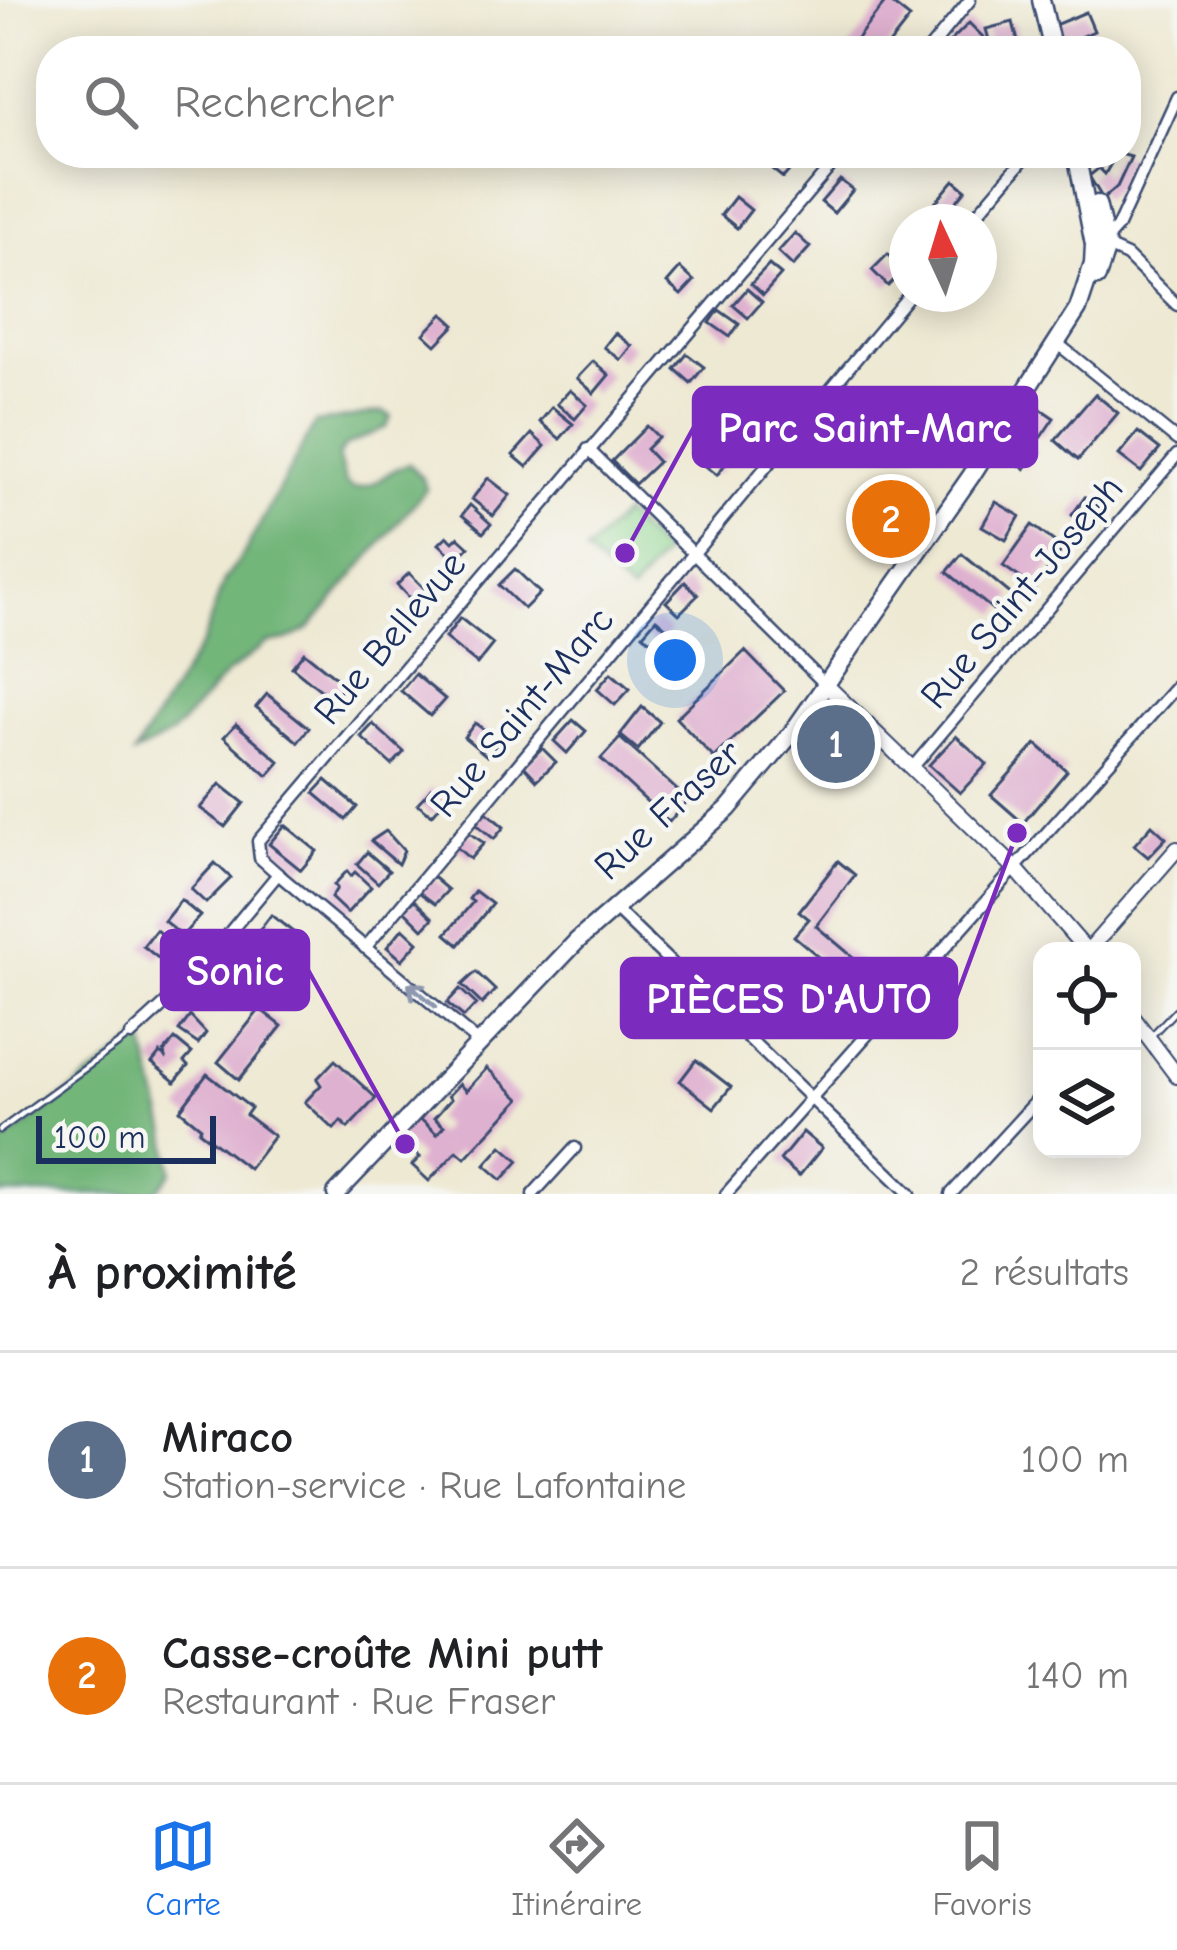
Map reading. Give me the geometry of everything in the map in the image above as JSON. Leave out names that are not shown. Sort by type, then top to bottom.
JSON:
[{"type":"main road","points":[[1041,0],[1049,36]]},
{"type":"main road","points":[[1081,168],[1103,244]]},
{"type":"main road","name":"Rue Fraser","points":[[336,1194],[613,907],[728,809],[792,734],[1058,344],[1078,309],[1103,244]]},
{"type":"main road","points":[[826,685],[1015,868],[1079,942]]},
{"type":"main road","points":[[1095,942],[1177,848]]},
{"type":"main road","points":[[1141,1029],[1177,1076]]},
{"type":"street","points":[[940,36],[970,0]]},
{"type":"street","name":"Rue Fraser","points":[[1103,244],[1117,228],[1177,98]]},
{"type":"street","name":"Rue Bellevue","points":[[278,874],[260,858],[258,841],[829,168]]},
{"type":"street","points":[[985,204],[1016,168]]},
{"type":"street","points":[[1103,244],[1127,256],[1176,303]]},
{"type":"street","name":"Rue Saint-Marc","points":[[365,948],[895,312]]},
{"type":"street","points":[[1058,344],[1177,440]]},
{"type":"street","points":[[588,449],[826,685]]},
{"type":"street","name":"Rue Saint-Joseph","points":[[912,767],[1177,455]]},
{"type":"street","points":[[726,1194],[1177,686]]},
{"type":"street","points":[[131,1035],[186,985],[278,874],[479,1043]]},
{"type":"street","points":[[613,907],[910,1194]]},
{"type":"street","points":[[951,1194],[1033,1105]]},
{"type":"street","points":[[533,1194],[575,1148]]},
{"type":"lane","points":[[1148,1039],[1177,1009]]},
{"type":"lane","points":[[0,1130],[131,1035]]},
{"type":"green space","points":[[383,412],[391,416],[387,427],[345,446],[338,456],[345,482],[352,488],[369,485],[409,464],[426,489],[310,628],[287,640],[267,643],[226,674],[172,734],[134,754],[203,641],[224,581],[245,552],[315,423]]},
{"type":"green space","points":[[623,514],[663,554],[631,593],[586,553]]},
{"type":"green space","points":[[143,1037],[172,1171],[159,1188],[149,1194],[0,1194],[0,1145]]},
{"type":"building","points":[[887,0],[910,18],[896,36],[859,36]]},
{"type":"building","points":[[1086,12],[1094,31],[1056,36],[1052,26]]},
{"type":"building","points":[[1013,22],[1017,36],[988,36],[986,29]]},
{"type":"building","points":[[969,23],[982,36],[956,36]]},
{"type":"building","points":[[771,168],[792,168],[783,178]]},
{"type":"building","points":[[1099,168],[1105,174],[1108,168],[1126,168],[1117,187],[1103,199],[1089,176]]},
{"type":"building","points":[[840,180],[853,190],[834,213],[821,202]]},
{"type":"building","points":[[954,180],[966,190],[954,204],[934,204]]},
{"type":"building","points":[[735,197],[751,210],[737,228],[721,215]]},
{"type":"building","points":[[795,233],[810,247],[793,266],[778,252]]},
{"type":"building","points":[[888,254],[889,285],[888,286],[872,270]]},
{"type":"building","points":[[769,265],[781,275],[763,295],[751,284]]},
{"type":"building","points":[[680,268],[694,281],[681,295],[667,283]]},
{"type":"building","points":[[747,289],[762,302],[748,318],[733,305]]},
{"type":"building","points":[[719,310],[739,324],[730,337],[710,323]]},
{"type":"building","points":[[443,314],[455,325],[436,345],[424,334]]},
{"type":"building","points":[[615,333],[632,346],[621,360],[604,347]]},
{"type":"building","points":[[687,354],[704,367],[691,383],[675,369]]},
{"type":"building","points":[[593,361],[609,375],[594,393],[577,378]]},
{"type":"building","points":[[570,390],[587,405],[575,419],[557,404]]},
{"type":"building","points":[[1095,394],[1118,413],[1078,460],[1055,440]]},
{"type":"building","points":[[1032,403],[1054,418],[1041,437],[1019,422]]},
{"type":"building","points":[[552,407],[573,424],[560,439],[540,422]]},
{"type":"building","points":[[647,426],[658,437],[646,449],[658,462],[635,484],[612,461]]},
{"type":"building","points":[[1007,432],[1036,451],[1025,469],[996,450]]},
{"type":"building","points":[[1138,432],[1160,449],[1141,472],[1119,455]]},
{"type":"building","points":[[532,434],[545,446],[527,467],[513,455]]},
{"type":"building","points":[[702,444],[726,463],[717,475],[693,456]]},
{"type":"building","points":[[488,478],[510,495],[493,516],[472,499]]},
{"type":"building","points":[[1085,497],[1106,512],[1092,530],[1072,515]]},
{"type":"building","points":[[896,498],[906,505],[898,515],[908,523],[895,539],[876,523]]},
{"type":"building","points":[[996,502],[1020,516],[1006,540],[982,526]]},
{"type":"building","points":[[470,505],[491,524],[483,533],[462,515]]},
{"type":"building","points":[[1032,525],[1063,548],[1035,588],[1003,566]]},
{"type":"building","points":[[447,536],[453,542],[458,537],[469,547],[457,560],[439,544]]},
{"type":"building","points":[[962,554],[1013,596],[998,614],[947,572]]},
{"type":"building","points":[[515,569],[540,593],[524,609],[499,585]]},
{"type":"building","points":[[409,573],[432,596],[419,608],[397,585]]},
{"type":"building","points":[[685,582],[698,595],[679,614],[666,602]]},
{"type":"building","points":[[460,618],[493,644],[477,664],[445,638]]},
{"type":"building","points":[[656,619],[670,631],[657,646],[643,634]]},
{"type":"building","points":[[745,651],[784,691],[714,758],[676,718]]},
{"type":"building","points":[[304,652],[345,685],[333,700],[292,667]]},
{"type":"building","points":[[611,673],[630,689],[615,705],[597,689]]},
{"type":"building","points":[[415,674],[445,699],[430,716],[401,691]]},
{"type":"building","points":[[267,694],[309,728],[298,742],[256,707]]},
{"type":"building","points":[[642,707],[660,722],[638,750],[620,735]]},
{"type":"building","points":[[573,720],[586,731],[567,753],[554,741]]},
{"type":"building","points":[[475,723],[499,741],[487,756],[464,737]]},
{"type":"building","points":[[236,724],[280,762],[268,776],[224,737]]},
{"type":"building","points":[[373,724],[404,752],[392,765],[361,737]]},
{"type":"building","points":[[956,736],[987,764],[960,793],[929,765]]},
{"type":"building","points":[[620,738],[688,800],[669,822],[601,759]]},
{"type":"building","points":[[1036,744],[1067,771],[1023,823],[991,795]]},
{"type":"building","points":[[542,748],[556,762],[537,780],[524,766]]},
{"type":"building","points":[[326,780],[357,807],[346,820],[314,793]]},
{"type":"building","points":[[220,784],[244,803],[225,827],[200,808]]},
{"type":"building","points":[[431,788],[445,800],[432,815],[418,804]]},
{"type":"building","points":[[485,811],[504,827],[494,839],[475,823]]},
{"type":"building","points":[[285,825],[317,851],[301,870],[269,844]]},
{"type":"building","points":[[1152,825],[1166,838],[1148,857],[1134,845]]},
{"type":"building","points":[[465,830],[484,843],[470,859],[453,844]]},
{"type":"building","points":[[386,831],[404,851],[398,864],[371,841]]},
{"type":"building","points":[[367,852],[389,871],[378,883],[357,864]]},
{"type":"building","points":[[838,861],[855,875],[816,926],[883,982],[869,999],[794,936],[809,919],[799,911]]},
{"type":"building","points":[[215,863],[231,878],[206,903],[191,889]]},
{"type":"building","points":[[347,871],[351,876],[355,872],[371,887],[347,913],[331,898],[334,885]]},
{"type":"building","points":[[429,874],[448,890],[435,904],[416,890]]},
{"type":"building","points":[[475,891],[492,904],[459,945],[446,934],[473,902],[469,899]]},
{"type":"building","points":[[181,900],[200,916],[182,936],[164,921]]},
{"type":"building","points":[[414,900],[433,918],[423,929],[404,910]]},
{"type":"building","points":[[271,915],[302,939],[290,953],[278,943],[269,953],[252,940]]},
{"type":"building","points":[[403,928],[418,942],[402,960],[387,947]]},
{"type":"building","points":[[156,930],[171,943],[158,958],[143,946]]},
{"type":"building","points":[[476,972],[495,990],[482,1004],[462,985]]},
{"type":"building","points":[[460,989],[476,1004],[464,1017],[447,1003]]},
{"type":"building","points":[[260,1009],[282,1026],[239,1080],[218,1062]]},
{"type":"building","points":[[190,1016],[206,1033],[198,1044],[179,1031]]},
{"type":"building","points":[[175,1039],[192,1053],[175,1082],[152,1063],[160,1053],[165,1057]]},
{"type":"building","points":[[335,1060],[376,1098],[348,1128],[341,1121],[334,1129],[305,1102],[321,1085],[317,1079]]},
{"type":"building","points":[[696,1060],[731,1087],[714,1108],[680,1081]]},
{"type":"building","points":[[487,1068],[520,1099],[465,1158],[457,1151],[429,1181],[412,1165],[420,1157],[395,1135],[415,1114],[437,1134],[444,1126],[434,1118],[451,1099],[448,1096],[459,1084],[466,1091]]},
{"type":"building","points":[[207,1074],[251,1108],[246,1115],[274,1136],[249,1169],[199,1131],[201,1127],[180,1110]]},
{"type":"building","points":[[803,1132],[822,1148],[799,1176],[780,1160]]},
{"type":"building","points":[[502,1146],[519,1161],[502,1180],[485,1165]]},
{"type":"place","name":"Casse-croûte Mini putt","points":[[891,519]]},
{"type":"place","name":"Parc Saint-Marc","points":[[625,553]]},
{"type":"place","name":"Miraco","points":[[836,744]]},
{"type":"place","name":"PIÈCES D'AUTO","points":[[1017,833]]},
{"type":"place","name":"Sonic","points":[[405,1144]]}]
